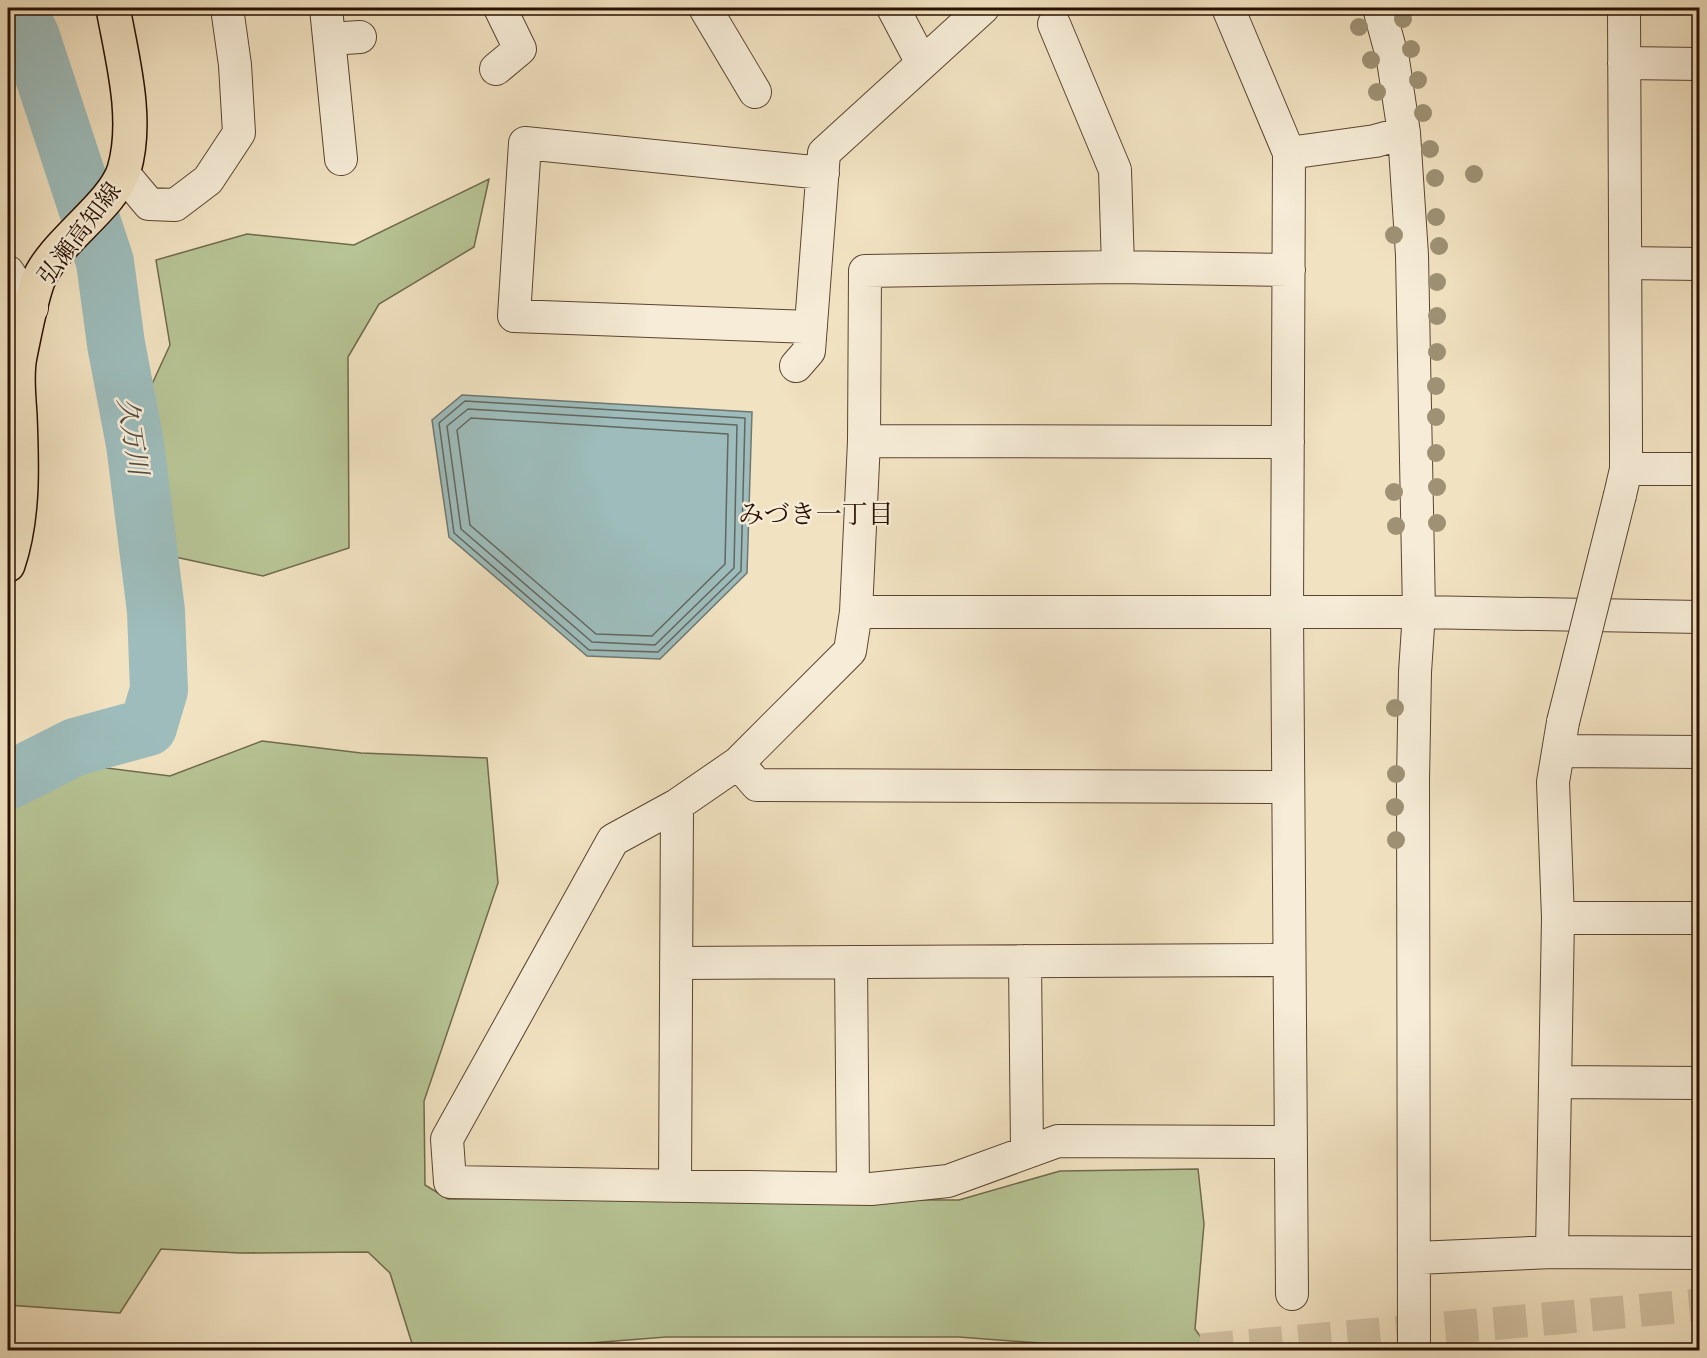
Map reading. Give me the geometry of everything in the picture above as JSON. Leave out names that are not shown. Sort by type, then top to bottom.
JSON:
[{"type":"main road","name":"弘瀬高知線","points":[[8,565],[22,480],[19,359],[38,280],[117,182],[128,153],[129,122],[123,65],[113,8]]},
{"type":"street","points":[[117,182],[149,204],[175,205],[208,180],[239,133],[235,65],[227,8]]},
{"type":"street","points":[[326,8],[345,38],[341,159]]},
{"type":"street","points":[[496,69],[519,49],[500,8]]},
{"type":"street","points":[[705,8],[755,92]]},
{"type":"street","points":[[893,8],[921,61]]},
{"type":"street","points":[[796,366],[810,351],[824,153],[921,61],[983,8]]},
{"type":"street","points":[[1228,8],[1289,153],[1287,611],[1292,1294]]},
{"type":"street","points":[[1379,8],[1393,60],[1404,133],[1412,255],[1419,612],[1415,672],[1413,780],[1416,1258],[1414,1350]]},
{"type":"street","points":[[1552,1252],[1558,918],[1553,782],[1623,482],[1625,263],[1623,8]]},
{"type":"street","points":[[1054,24],[1115,171],[1118,267]]},
{"type":"street","points":[[1624,63],[1700,64]]},
{"type":"street","points":[[1289,153],[1375,141],[1404,133]]},
{"type":"street","points":[[811,327],[514,316],[525,143],[823,172]]},
{"type":"street","points":[[1625,263],[1700,264]]},
{"type":"street","points":[[1289,270],[1118,267],[865,271],[864,441],[856,612],[850,651],[738,763],[677,805],[613,840],[447,1139],[450,1182],[871,1189],[948,1181],[1010,1160],[1027,1150],[1058,1141],[1291,1142]]},
{"type":"street","points":[[8,272],[32,308]]},
{"type":"street","points":[[864,441],[1288,442]]},
{"type":"street","points":[[1623,482],[1700,469]]},
{"type":"street","points":[[856,612],[1287,611],[1700,618]]},
{"type":"street","points":[[1562,736],[1700,752]]},
{"type":"street","points":[[738,763],[757,785],[1288,787]]},
{"type":"street","points":[[675,1185],[677,805]]},
{"type":"street","points":[[1558,918],[1700,918]]},
{"type":"street","points":[[676,963],[1289,960]]},
{"type":"street","points":[[1025,961],[1027,1150]]},
{"type":"street","points":[[852,962],[853,1188]]},
{"type":"street","points":[[1556,1082],[1700,1083]]},
{"type":"street","points":[[1416,1258],[1552,1252],[1700,1253]]},
{"type":"green space","points":[[489,179],[474,247],[379,304],[348,357],[349,548],[263,576],[157,553],[135,486],[147,395],[170,345],[156,260],[247,234],[354,245]]},
{"type":"green space","points":[[262,741],[361,753],[487,758],[498,883],[424,1101],[425,1185],[448,1199],[959,1200],[1060,1171],[1198,1169],[1204,1224],[1195,1329],[1210,1350],[1053,1350],[1053,1344],[959,1337],[666,1337],[503,1350],[414,1350],[390,1273],[368,1252],[240,1253],[161,1249],[120,1313],[8,1305],[8,807],[75,764],[170,776]]},
{"type":"water","points":[[462,395],[752,412],[747,573],[660,659],[587,656],[449,537],[432,420]]},
{"type":"waterway","name":"久万川","points":[[8,781],[75,747],[148,727],[159,690],[156,611],[135,444],[116,344],[105,262],[31,37],[17,8]]},
{"type":"tunnel","points":[[1201,1350],[1700,1305]]},
{"type":"district","name":"みづき一丁目","points":[[816,514]]}]
